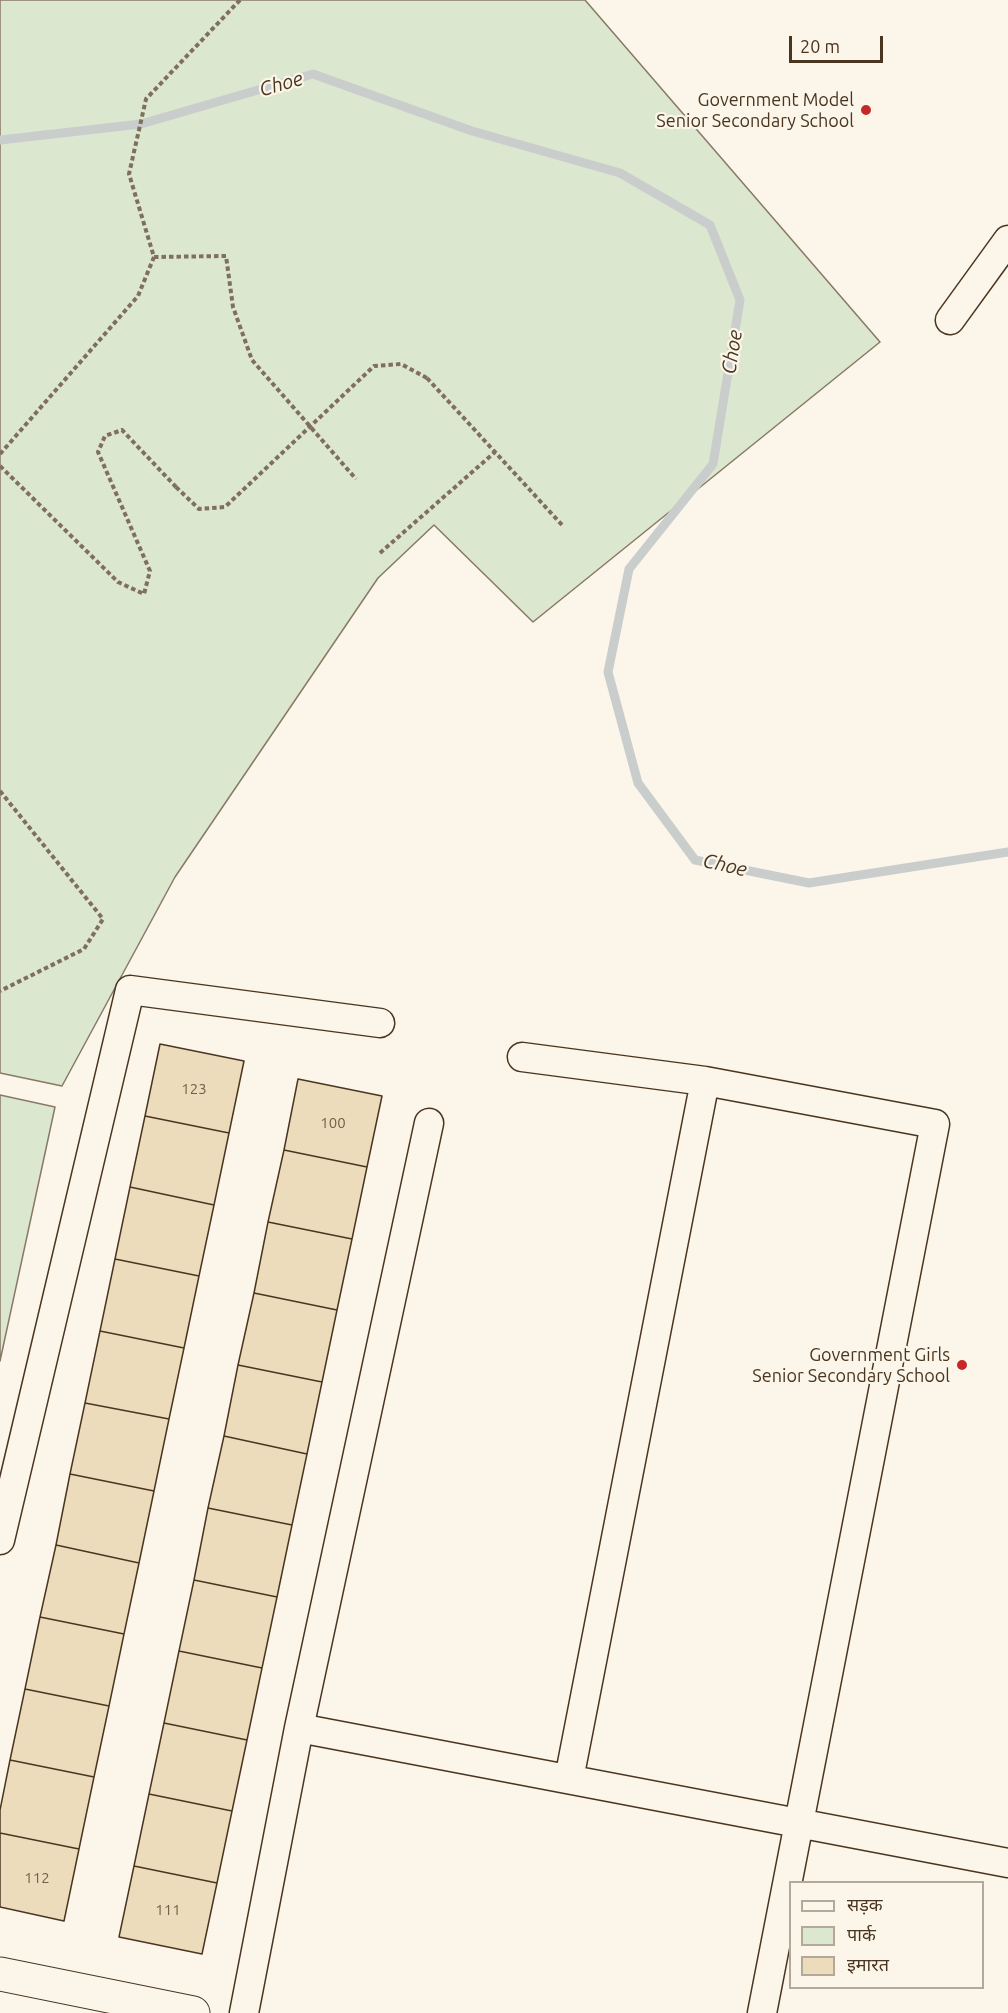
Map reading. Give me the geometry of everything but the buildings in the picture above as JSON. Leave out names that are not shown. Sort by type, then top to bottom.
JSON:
[{"type":"street","points":[[950,320],[1008,240]]},
{"type":"street","points":[[0,1540],[130,990],[380,1023]]},
{"type":"street","points":[[522,1057],[705,1081],[935,1124],[762,2013]]},
{"type":"street","points":[[569,1779],[705,1081]]},
{"type":"street","points":[[244,2013],[299,1728],[429,1123]]},
{"type":"street","points":[[299,1728],[1008,1863]]},
{"type":"street","points":[[0,1974],[193,2013]]},
{"type":"path","points":[[0,454],[138,296],[154,257],[129,174],[146,99],[240,0]]},
{"type":"path","points":[[154,257],[226,256],[233,307],[252,360],[356,479]]},
{"type":"path","points":[[0,466],[118,582],[144,594],[150,571],[98,452],[105,435],[122,430],[176,488],[199,509],[225,507],[374,366],[400,364],[427,378],[563,526]]},
{"type":"path","points":[[380,553],[495,452]]},
{"type":"path","points":[[0,791],[103,919],[84,949],[0,991]]},
{"type":"green space","points":[[0,0],[585,0],[880,342],[533,622],[434,525],[378,578],[175,877],[62,1086],[0,1073]]},
{"type":"green space","points":[[0,1095],[55,1107],[0,1361]]},
{"type":"waterway","name":"Choe","points":[[0,140],[141,124],[313,74],[472,131],[620,173],[710,225],[740,300],[713,464],[629,569],[608,672],[638,783],[695,860],[809,883],[1008,852]]},
{"type":"place","name":"Government Model Senior Secondary School","points":[[866,110]]},
{"type":"place","name":"Government Girls Senior Secondary School","points":[[962,1365]]}]
